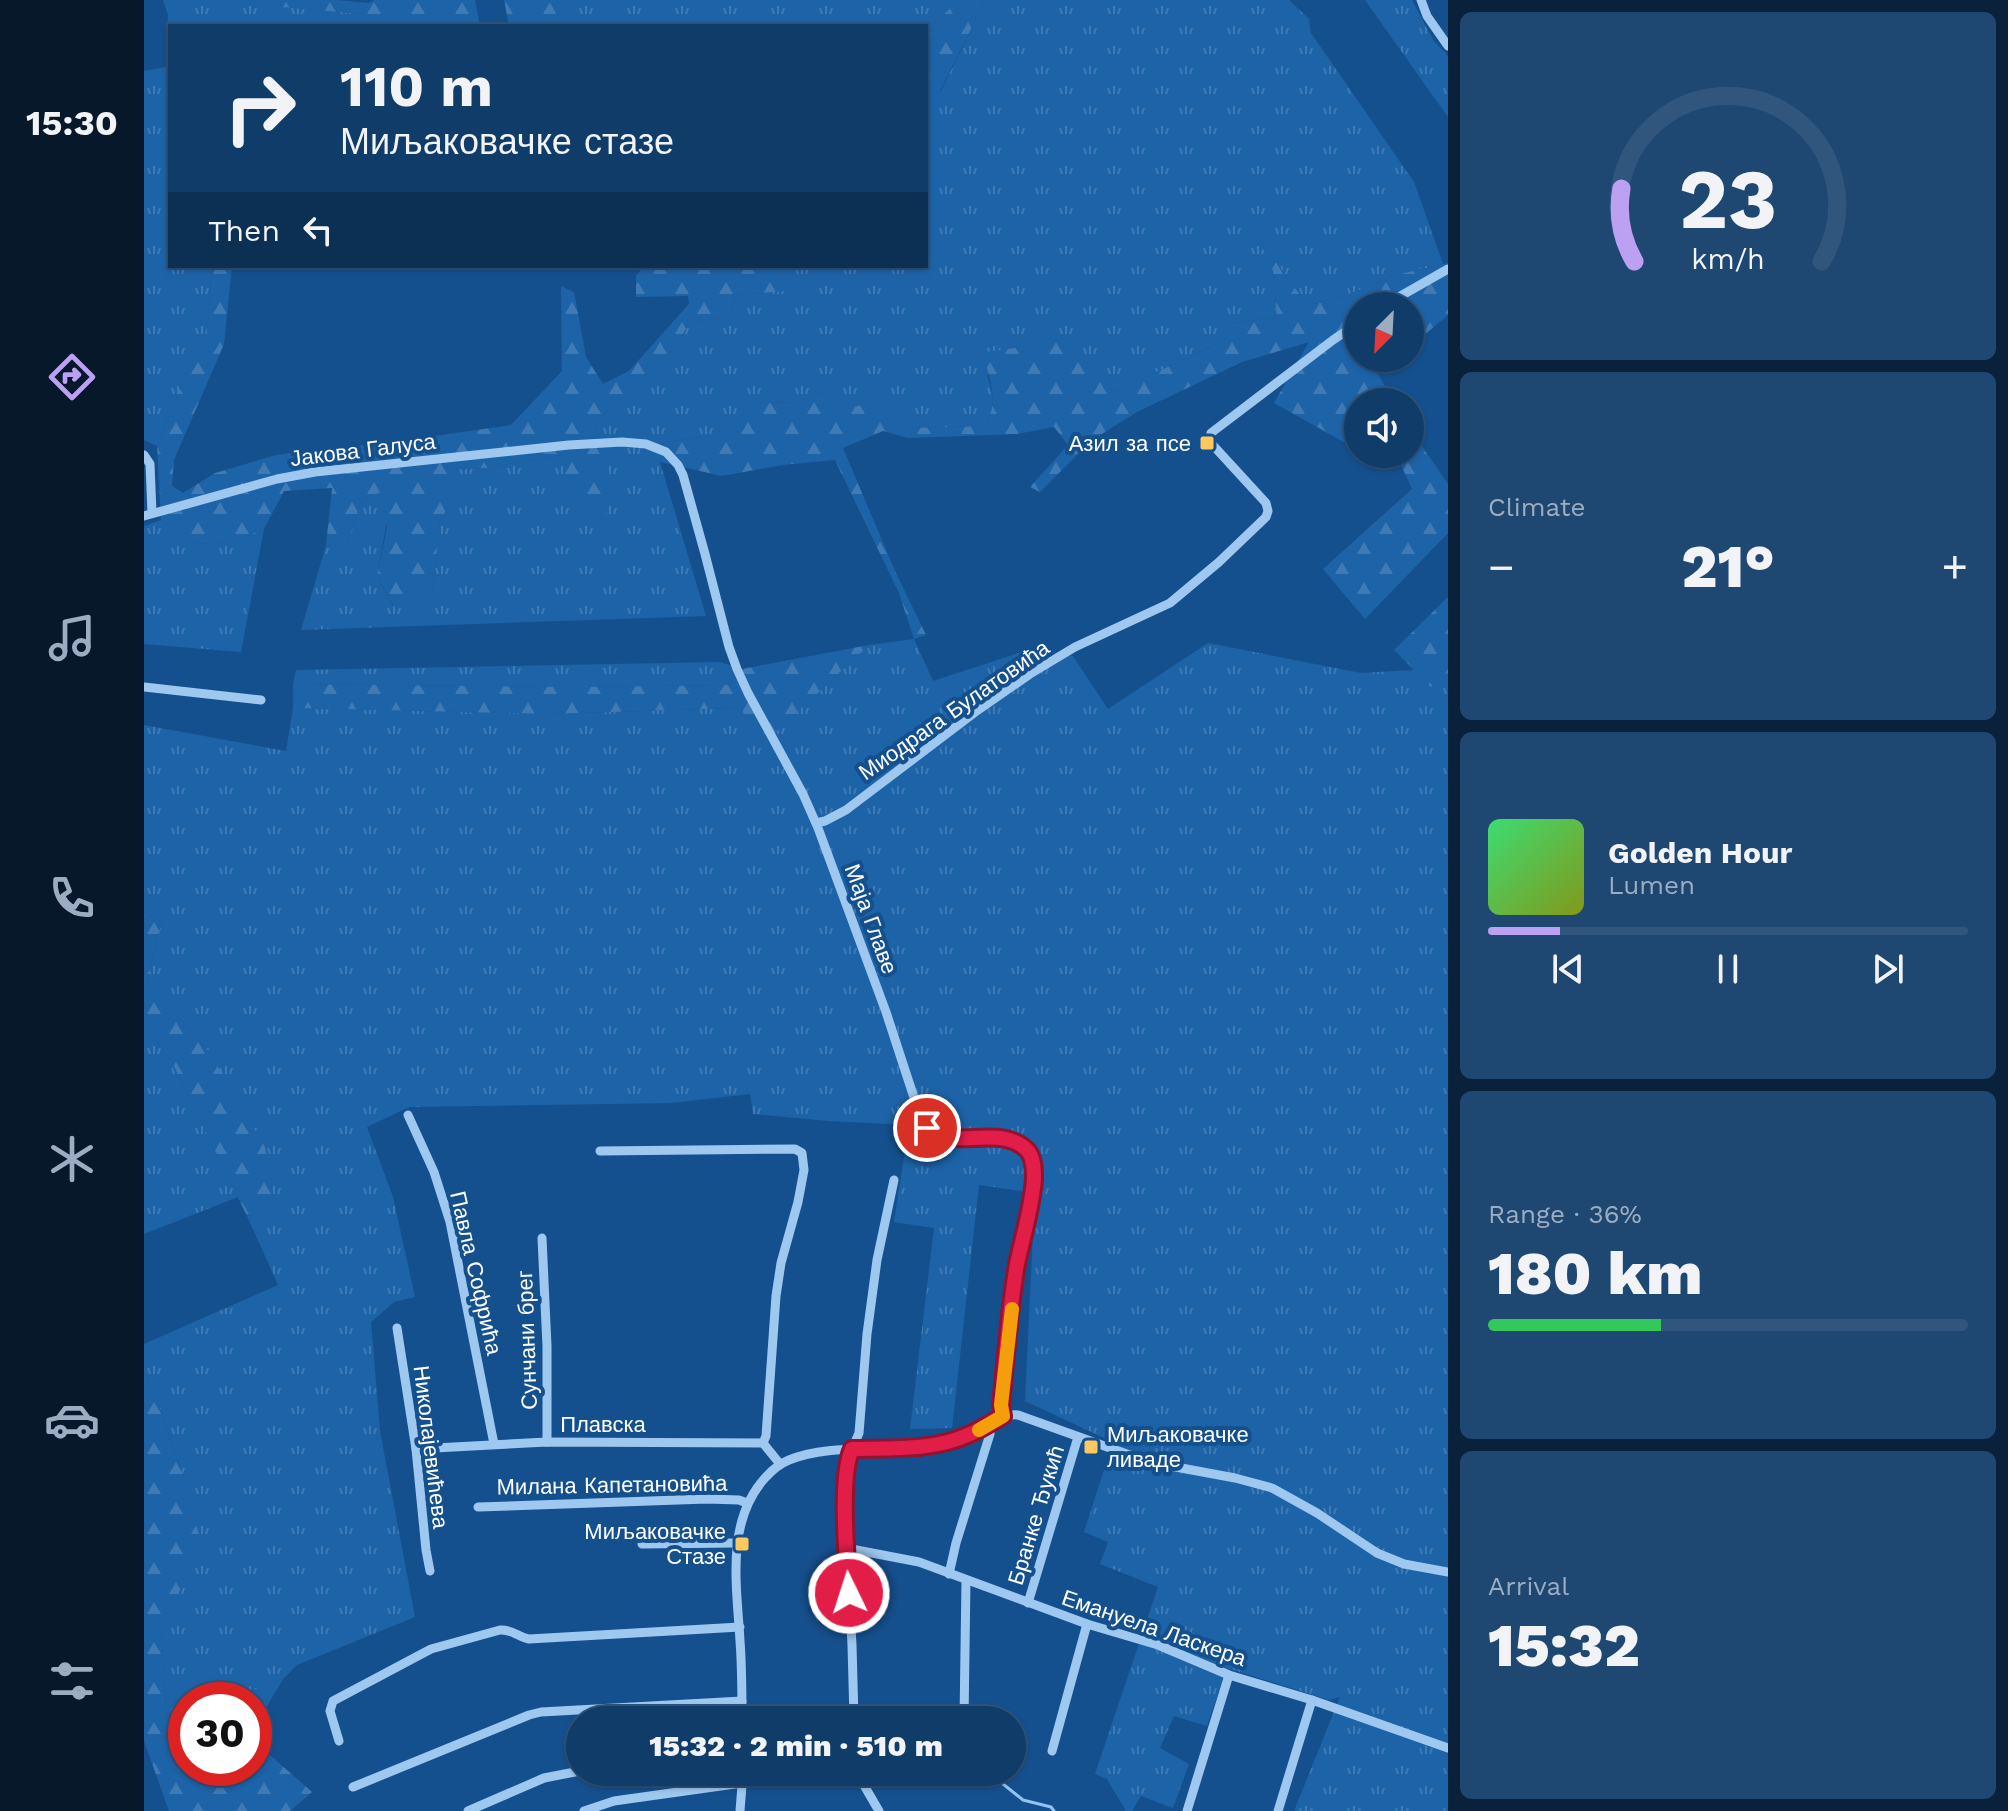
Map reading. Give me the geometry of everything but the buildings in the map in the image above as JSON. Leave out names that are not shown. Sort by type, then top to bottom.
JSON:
[{"type":"street","points":[[1421,0],[1427,16],[1448,46]]},
{"type":"street","points":[[1408,292],[1448,269]]},
{"type":"street","name":"Миодрага Булатовића","points":[[816,823],[839,815],[1030,674],[1075,647],[1170,603],[1219,562],[1266,517],[1268,511],[1266,503],[1210,442],[1211,433],[1344,333]]},
{"type":"street","name":"Маја Главе","points":[[590,444],[646,444],[666,452],[678,465],[737,669],[816,823],[886,1012],[923,1124],[943,1137],[996,1137],[1013,1142],[1027,1150],[1032,1161],[1034,1179],[1017,1266],[1001,1405],[1003,1416]]},
{"type":"street","name":"Јакова Галуса","points":[[148,514],[277,479],[315,472],[590,444]]},
{"type":"street","points":[[144,455],[150,464],[148,514]]},
{"type":"street","points":[[144,687],[261,700]]},
{"type":"street","name":"Павла Софрића","points":[[408,1115],[434,1172],[450,1222],[494,1444]]},
{"type":"street","points":[[600,1151],[795,1149],[802,1153],[802,1186],[783,1253],[776,1296],[763,1443],[780,1464]]},
{"type":"street","points":[[854,1706],[846,1548],[846,1473],[848,1459],[859,1433],[877,1260],[894,1180]]},
{"type":"street","name":"Сунчани брег","points":[[542,1238],[547,1442]]},
{"type":"street","name":"Николајевићева","points":[[397,1328],[416,1449],[430,1571]]},
{"type":"street","points":[[742,1706],[737,1543],[747,1503],[757,1486],[773,1469],[796,1457],[852,1449],[911,1448],[948,1442],[1011,1414],[1028,1417],[1160,1465],[1262,1484],[1292,1498],[1377,1553],[1404,1564],[1448,1572]]},
{"type":"street","points":[[949,1574],[990,1434],[990,1423]]},
{"type":"street","name":"Бранке Ђукић","points":[[1028,1603],[1078,1437]]},
{"type":"street","name":"Плавска","points":[[416,1449],[547,1442],[763,1443]]},
{"type":"street","name":"Милана Капетановића","points":[[478,1507],[707,1499],[747,1503]]},
{"type":"street","points":[[642,1544],[737,1543]]},
{"type":"street","name":"Емануела Ласкера","points":[[846,1548],[911,1560],[1087,1624],[1158,1645],[1229,1675],[1312,1700],[1448,1748]]},
{"type":"street","points":[[964,1706],[966,1580]]},
{"type":"street","points":[[1052,1751],[1087,1624]]},
{"type":"street","points":[[339,1741],[330,1711],[333,1701],[441,1646],[500,1630],[529,1639],[740,1627]]},
{"type":"street","points":[[1187,1811],[1229,1675]]},
{"type":"street","points":[[1278,1811],[1312,1700]]},
{"type":"street","points":[[353,1787],[541,1712],[742,1701]]},
{"type":"street","points":[[468,1811],[544,1778],[566,1774]]},
{"type":"street","points":[[584,1811],[614,1801],[694,1786]]},
{"type":"street","points":[[740,1811],[741,1786]]},
{"type":"street","points":[[865,1786],[879,1811]]},
{"type":"green space","points":[[163,0],[250,0],[250,4],[362,14],[361,24],[168,24],[168,268],[212,268],[207,333],[181,385],[157,446],[144,440],[144,71],[166,67],[168,15]]},
{"type":"green space","points":[[250,0],[369,3],[374,0],[475,0],[480,24],[361,24],[361,14],[249,4]]},
{"type":"green space","points":[[504,0],[549,0],[559,24],[509,24]]},
{"type":"green space","points":[[549,0],[958,0],[928,31],[928,24],[559,24]]},
{"type":"green space","points":[[958,0],[983,0],[940,91],[928,95],[928,31]]},
{"type":"green space","points":[[983,0],[1289,0],[1309,19],[1311,33],[1414,182],[1443,264],[1395,275],[1355,292],[1344,292],[1344,296],[1315,304],[1300,295],[1260,240],[1273,271],[1277,318],[1221,324],[1223,341],[1114,392],[1058,342],[987,375],[993,401],[985,426],[907,428],[849,408],[823,393],[795,402],[758,403],[712,436],[663,442],[660,462],[706,616],[301,630],[326,545],[346,548],[362,498],[387,490],[387,521],[377,576],[393,606],[432,595],[440,519],[451,503],[448,469],[487,468],[561,455],[572,490],[593,441],[597,421],[677,345],[689,323],[728,317],[736,295],[784,291],[784,274],[780,268],[928,268],[928,95],[941,91]]},
{"type":"green space","points":[[1365,0],[1412,0],[1433,40],[1448,56],[1448,117]]},
{"type":"green space","points":[[1257,236],[1300,295],[1315,304],[1344,296],[1344,372],[1380,372],[1378,374],[1386,388],[1344,388],[1344,442],[1274,403],[1309,342],[1242,362],[1137,412],[1092,440],[1040,492],[1030,487],[1068,445],[1054,427],[1017,434],[908,438],[883,431],[843,448],[926,635],[914,639],[899,593],[835,460],[782,465],[722,476],[660,462],[663,442],[712,436],[758,403],[795,402],[823,393],[849,408],[882,400],[890,421],[907,428],[985,426],[993,398],[984,352],[1059,342],[1114,392],[1223,341],[1220,324],[1277,318],[1273,271]]},
{"type":"green space","points":[[1448,263],[1448,315],[1424,335],[1424,292],[1355,292],[1395,275]]},
{"type":"green space","points":[[212,268],[232,268],[224,344],[174,460],[172,486],[183,493],[215,473],[276,455],[511,425],[562,371],[561,286],[574,292],[586,357],[603,384],[629,371],[689,304],[688,296],[636,297],[636,276],[642,268],[780,268],[784,274],[785,291],[736,295],[728,317],[689,323],[677,345],[597,421],[593,441],[611,475],[605,523],[571,490],[561,455],[487,468],[449,469],[451,503],[440,520],[432,595],[394,607],[377,576],[387,527],[386,491],[362,498],[346,548],[326,545],[332,488],[284,491],[264,529],[229,542],[193,544],[161,520],[157,446],[181,385],[207,333]]},
{"type":"green space","points":[[1424,449],[1448,484],[1448,533],[1365,619],[1323,569],[1412,489],[1402,468],[1424,468]]},
{"type":"green space","points":[[161,520],[194,544],[229,542],[264,529],[241,652],[144,644],[144,526]]},
{"type":"green space","points":[[1448,597],[1448,673],[1431,687],[1394,650]]},
{"type":"green space","points":[[914,639],[933,681],[1028,650],[1073,656],[1108,709],[1208,643],[1361,673],[1448,668],[1448,1811],[1294,1811],[1340,1697],[1329,1700],[1227,1668],[1207,1726],[1174,1716],[1160,1748],[1189,1764],[1173,1808],[1141,1796],[1132,1811],[1126,1811],[1107,1779],[1095,1774],[1158,1587],[1100,1564],[1108,1542],[1084,1532],[1113,1442],[1025,1401],[1035,1193],[979,1185],[952,1428],[910,1429],[934,1228],[894,1222],[909,1125],[753,1114],[750,1094],[671,1103],[409,1107],[367,1127],[393,1197],[415,1297],[394,1302],[371,1322],[380,1431],[415,1617],[297,1665],[284,1678],[272,1683],[168,1682],[167,1725],[161,1630],[186,1484],[144,1372],[144,1344],[278,1285],[247,1216],[276,1209],[209,1052],[147,981],[161,923],[144,912],[144,725],[286,751],[293,708],[546,714],[741,708],[759,747],[869,645]]},
{"type":"green space","points":[[869,645],[759,748],[741,708],[546,714],[293,708],[293,684],[728,685],[742,669]]},
{"type":"green space","points":[[720,662],[742,669],[728,685],[293,684],[296,670]]},
{"type":"green space","points":[[144,912],[161,923],[147,981],[209,1052],[265,1147],[276,1209],[247,1216],[171,1060],[144,1025]]},
{"type":"green space","points":[[144,1025],[171,1060],[238,1197],[144,1234]]},
{"type":"green space","points":[[144,1372],[186,1484],[201,1546],[161,1630],[168,1724],[168,1786],[272,1786],[272,1757],[312,1792],[290,1811],[169,1811],[144,1741]]},
{"type":"green space","points":[[284,1678],[272,1698],[272,1683]]},
{"type":"waterway","points":[[1006,1786],[1023,1800],[1051,1807],[1054,1811]]},
{"type":"slow traffic","points":[[979,1430],[1003,1416],[1001,1405],[1012,1309]]},
{"type":"place","name":"Азил за псе","points":[[1207,443]]},
{"type":"place","name":"Миљаковачке ливаде","points":[[1091,1447]]},
{"type":"place","name":"Миљаковачке Стазе","points":[[742,1544]]},
{"type":"route","points":[[849,1593],[846,1473],[852,1449],[911,1448],[948,1442],[973,1433],[1003,1416],[1001,1405],[1017,1266],[1034,1179],[1032,1161],[1027,1150],[1013,1142],[996,1137],[947,1137],[927,1128]]}]
